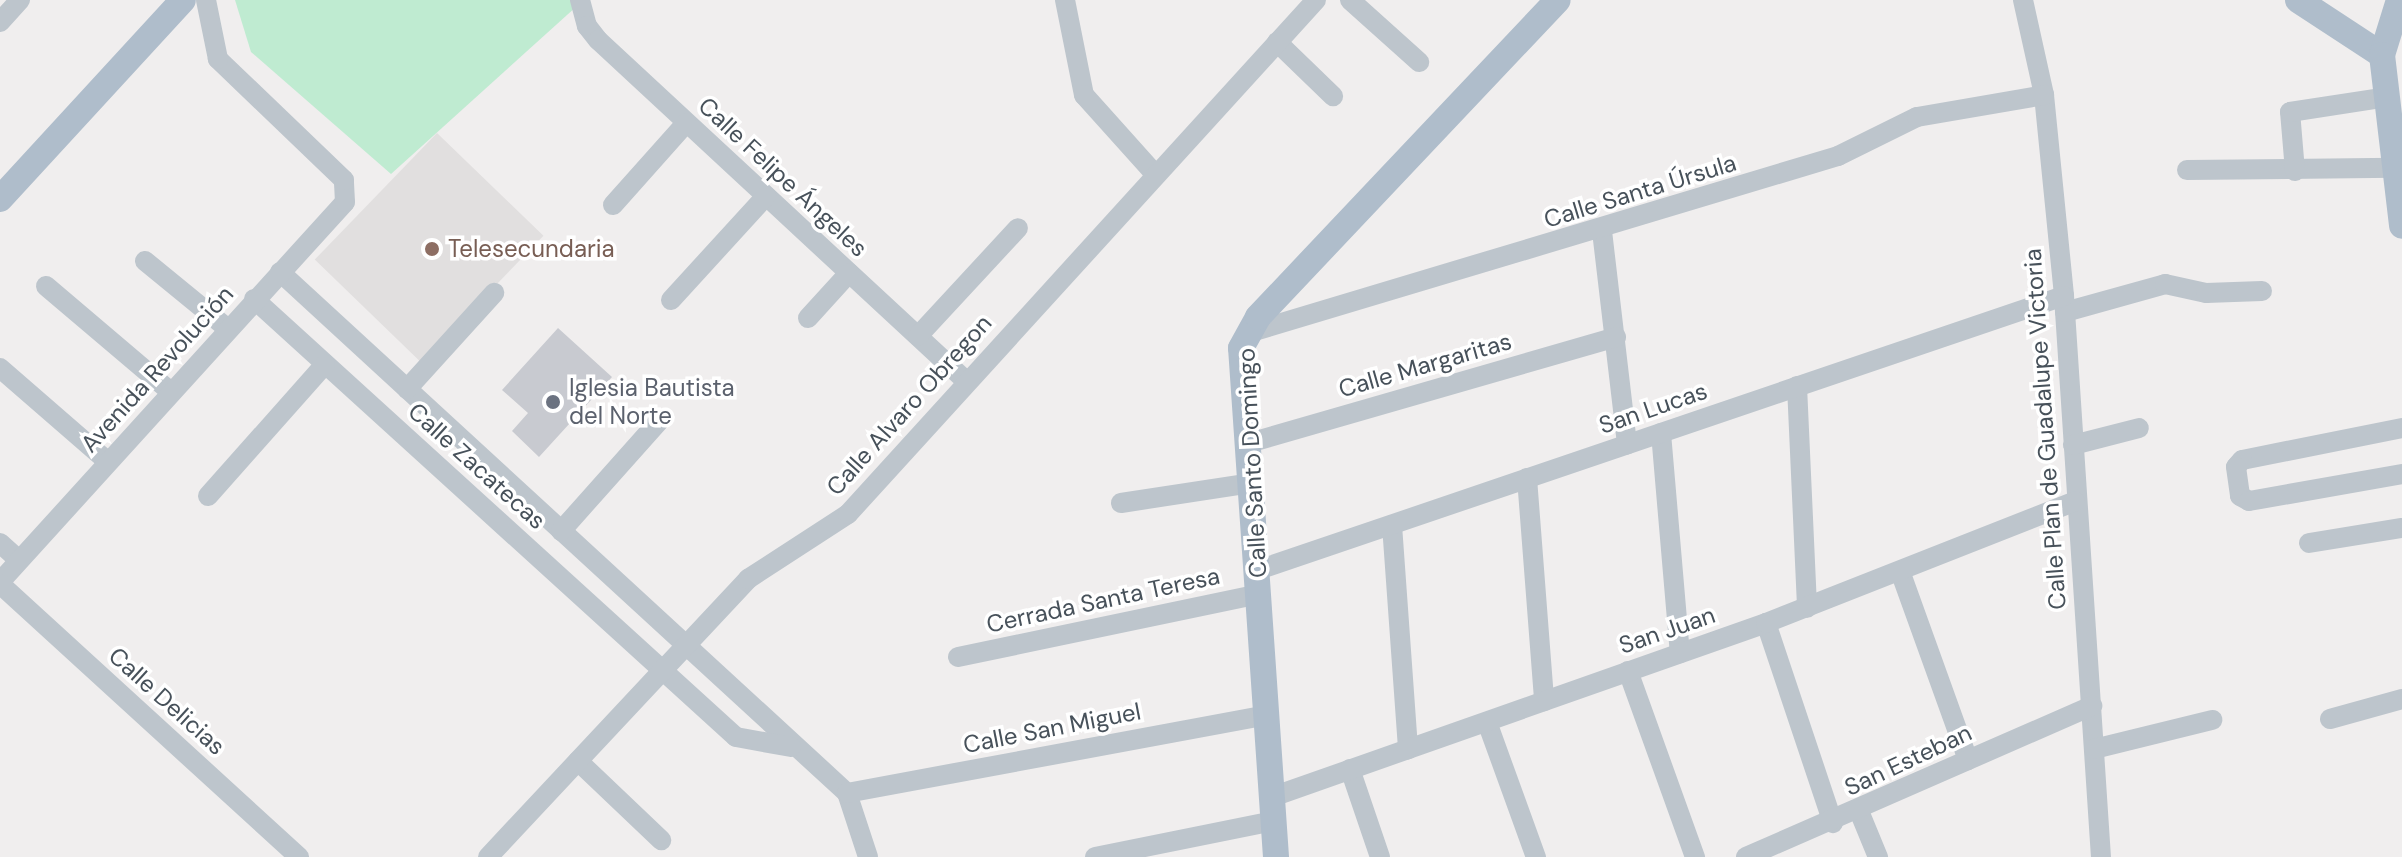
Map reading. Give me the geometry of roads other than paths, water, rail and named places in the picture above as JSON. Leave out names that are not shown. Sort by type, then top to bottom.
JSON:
[{"type":"main road","points":[[0,199],[183,0]]},
{"type":"main road","name":"Calle Santo Domingo","points":[[1276,857],[1241,348],[1248,333],[1558,0]]},
{"type":"main road","points":[[2298,0],[2382,55]]},
{"type":"main road","points":[[2399,0],[2382,55],[2402,226]]},
{"type":"street","points":[[0,22],[20,0]]},
{"type":"street","name":"Avenida Revolución","points":[[0,583],[345,202],[348,190],[344,180],[231,76],[218,59],[206,0]]},
{"type":"street","name":"Calle Felipe Ángeles","points":[[580,0],[587,26],[598,40],[966,381]]},
{"type":"street","points":[[1065,0],[1084,95],[1154,173]]},
{"type":"street","name":"Calle Alvaro Obregon","points":[[488,857],[748,579],[848,514],[1154,173],[1316,0]]},
{"type":"street","points":[[1350,0],[1419,62]]},
{"type":"street","name":"Calle Plan de Guadalupe Victoria","points":[[2023,0],[2044,95],[2065,304],[2075,501],[2101,857]]},
{"type":"street","points":[[1277,42],[1333,96]]},
{"type":"street","name":"Calle Santa Úrsula","points":[[1248,333],[1602,231],[1838,156],[1917,117],[2044,95]]},
{"type":"street","points":[[2295,171],[2290,112],[2387,97]]},
{"type":"street","points":[[613,205],[686,123]]},
{"type":"street","points":[[2187,170],[2395,168]]},
{"type":"street","points":[[671,300],[766,196]]},
{"type":"street","points":[[918,336],[1018,228]]},
{"type":"street","points":[[1602,231],[1627,445]]},
{"type":"street","points":[[145,261],[228,329]]},
{"type":"street","name":"Calle Zacatecas","points":[[280,272],[791,747],[847,793]]},
{"type":"street","points":[[808,318],[849,273]]},
{"type":"street","name":"San Lucas","points":[[1258,582],[1392,525],[1527,478],[1797,386],[2065,304],[2165,284],[2206,293],[2262,291]]},
{"type":"street","points":[[46,286],[171,392]]},
{"type":"street","points":[[407,389],[494,293]]},
{"type":"street","name":"Calle Zacatecas","points":[[254,299],[736,737],[791,747]]},
{"type":"street","name":"Calle Margaritas","points":[[1249,443],[1616,337]]},
{"type":"street","points":[[208,496],[325,364]]},
{"type":"street","points":[[0,368],[108,462]]},
{"type":"street","points":[[1797,386],[1807,608]]},
{"type":"street","points":[[561,531],[660,420]]},
{"type":"street","points":[[2073,445],[2139,428]]},
{"type":"street","points":[[2402,428],[2242,460],[2236,467],[2240,496],[2249,501],[2402,474]]},
{"type":"street","points":[[1661,433],[1680,653]]},
{"type":"street","points":[[1527,478],[1544,701]]},
{"type":"street","points":[[1121,503],[1252,483]]},
{"type":"street","name":"San Juan","points":[[1095,857],[1138,852],[1273,809],[1350,769],[1807,608],[2075,501]]},
{"type":"street","points":[[1392,525],[1408,749]]},
{"type":"street","points":[[2309,543],[2402,528]]},
{"type":"street","points":[[0,543],[19,560]]},
{"type":"street","points":[[561,577],[584,552]]},
{"type":"street","points":[[1900,571],[1968,760]]},
{"type":"street","name":"Cerrada Santa Teresa","points":[[958,657],[1258,582]]},
{"type":"street","name":"Calle Delicias","points":[[0,583],[299,857]]},
{"type":"street","points":[[1766,623],[1833,823]]},
{"type":"street","points":[[1628,671],[1695,857]]},
{"type":"street","points":[[2330,719],[2402,699]]},
{"type":"street","name":"San Esteban","points":[[1746,857],[1833,823],[2092,706]]},
{"type":"street","name":"Calle San Miguel","points":[[847,793],[1267,715]]},
{"type":"street","points":[[2094,749],[2212,720]]},
{"type":"street","points":[[1487,722],[1536,857]]},
{"type":"street","points":[[578,761],[661,840]]},
{"type":"street","points":[[1350,769],[1380,857]]},
{"type":"street","points":[[847,793],[868,857]]},
{"type":"street","points":[[1859,811],[1878,857]]},
{"type":"place","name":"Telesecundaria","points":[[432,249]]},
{"type":"place","name":"Iglesia Bautista del Norte","points":[[553,402]]}]
